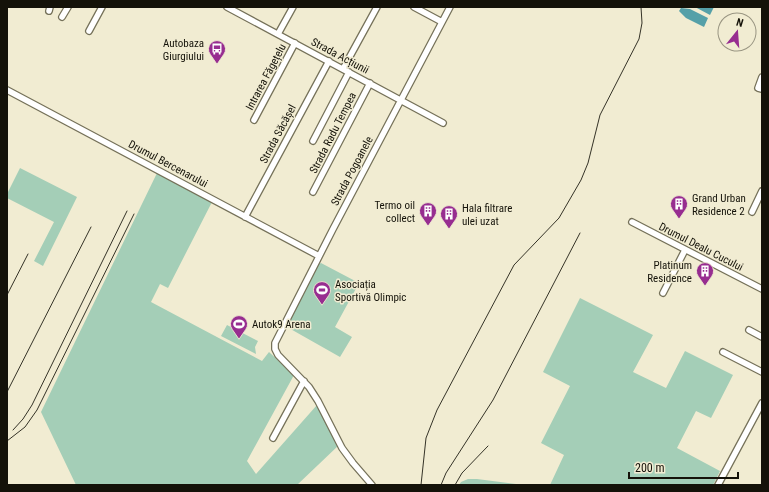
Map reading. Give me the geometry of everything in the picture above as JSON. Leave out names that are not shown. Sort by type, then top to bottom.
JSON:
[{"type":"street","points":[[62,17],[68,7]]},
{"type":"street","points":[[88,31],[102,7]]},
{"type":"street","name":"Strada Acțiunii","points":[[228,7],[443,123]]},
{"type":"street","points":[[278,34],[293,7]]},
{"type":"street","points":[[313,141],[377,7]]},
{"type":"street","points":[[414,7],[442,22]]},
{"type":"street","name":"Strada Pogoanele","points":[[304,381],[278,355],[275,346],[276,339],[400,99],[450,7]]},
{"type":"street","name":"Intrarea Făgețelu","points":[[254,120],[295,43]]},
{"type":"street","name":"Strada Săcășel","points":[[245,217],[329,61]]},
{"type":"street","points":[[760,88],[762,77]]},
{"type":"street","name":"Strada Radu Tempea","points":[[313,192],[370,83]]},
{"type":"street","name":"Drumul Bercenarului","points":[[7,90],[319,256]]},
{"type":"street","points":[[752,212],[762,191]]},
{"type":"street","name":"Drumul Dealu Cucului","points":[[632,222],[762,289]]},
{"type":"street","points":[[663,293],[685,250]]},
{"type":"street","points":[[748,330],[762,337]]},
{"type":"street","points":[[723,352],[762,372]]},
{"type":"street","points":[[273,438],[304,381],[318,401],[342,448],[372,485]]},
{"type":"street","points":[[718,485],[762,403]]},
{"type":"green space","points":[[20,168],[77,197],[43,266],[34,261],[54,222],[7,198],[7,194]]},
{"type":"green space","points":[[157,173],[212,202],[168,288],[160,284],[151,302],[262,361],[269,352],[294,375],[247,461],[256,474],[317,405],[339,445],[297,485],[76,485],[41,412]]},
{"type":"green space","name":"Asociația Sportivă Olimpic","points":[[321,263],[359,283],[335,327],[352,337],[340,357],[287,327],[317,265]]},
{"type":"green space","points":[[580,298],[653,335],[633,372],[666,388],[685,351],[733,375],[711,418],[696,411],[677,448],[720,471],[713,485],[550,485],[564,455],[541,443],[570,386],[543,372]]},
{"type":"green space","name":"Autok9 Arena","points":[[227,325],[258,341],[255,347],[256,354],[221,336]]},
{"type":"green space","points":[[468,479],[524,485],[459,485],[461,482]]},
{"type":"water","points":[[695,7],[714,7],[710,15]]},
{"type":"water","points":[[681,8],[690,9],[708,18],[704,27],[686,18],[679,11]]},
{"type":"railway","points":[[421,485],[426,438],[437,410],[514,265],[559,218],[581,180],[588,163],[600,115],[639,39],[642,23],[641,7]]},
{"type":"railway","points":[[13,430],[23,419],[32,405],[127,211]]},
{"type":"railway","points":[[7,441],[25,427],[37,410],[134,214]]},
{"type":"railway","points":[[7,392],[91,227]]},
{"type":"railway","points":[[441,485],[446,473],[493,400],[580,233]]},
{"type":"railway","points":[[7,295],[28,254]]},
{"type":"railway","points":[[455,485],[462,473],[488,446]]},
{"type":"place","name":"Autobaza Giurgiului","points":[[217,64]]},
{"type":"place","name":"Grand Urban Residence 2","points":[[679,219]]},
{"type":"place","name":"Termo oil collect","points":[[428,226]]},
{"type":"place","name":"Hala filtrare ulei uzat","points":[[449,229]]},
{"type":"place","name":"Platinum Residence","points":[[705,286]]},
{"type":"place","name":"Asociația Sportivă Olimpic","points":[[322,305]]},
{"type":"place","name":"Autok9 Arena","points":[[239,339]]}]
